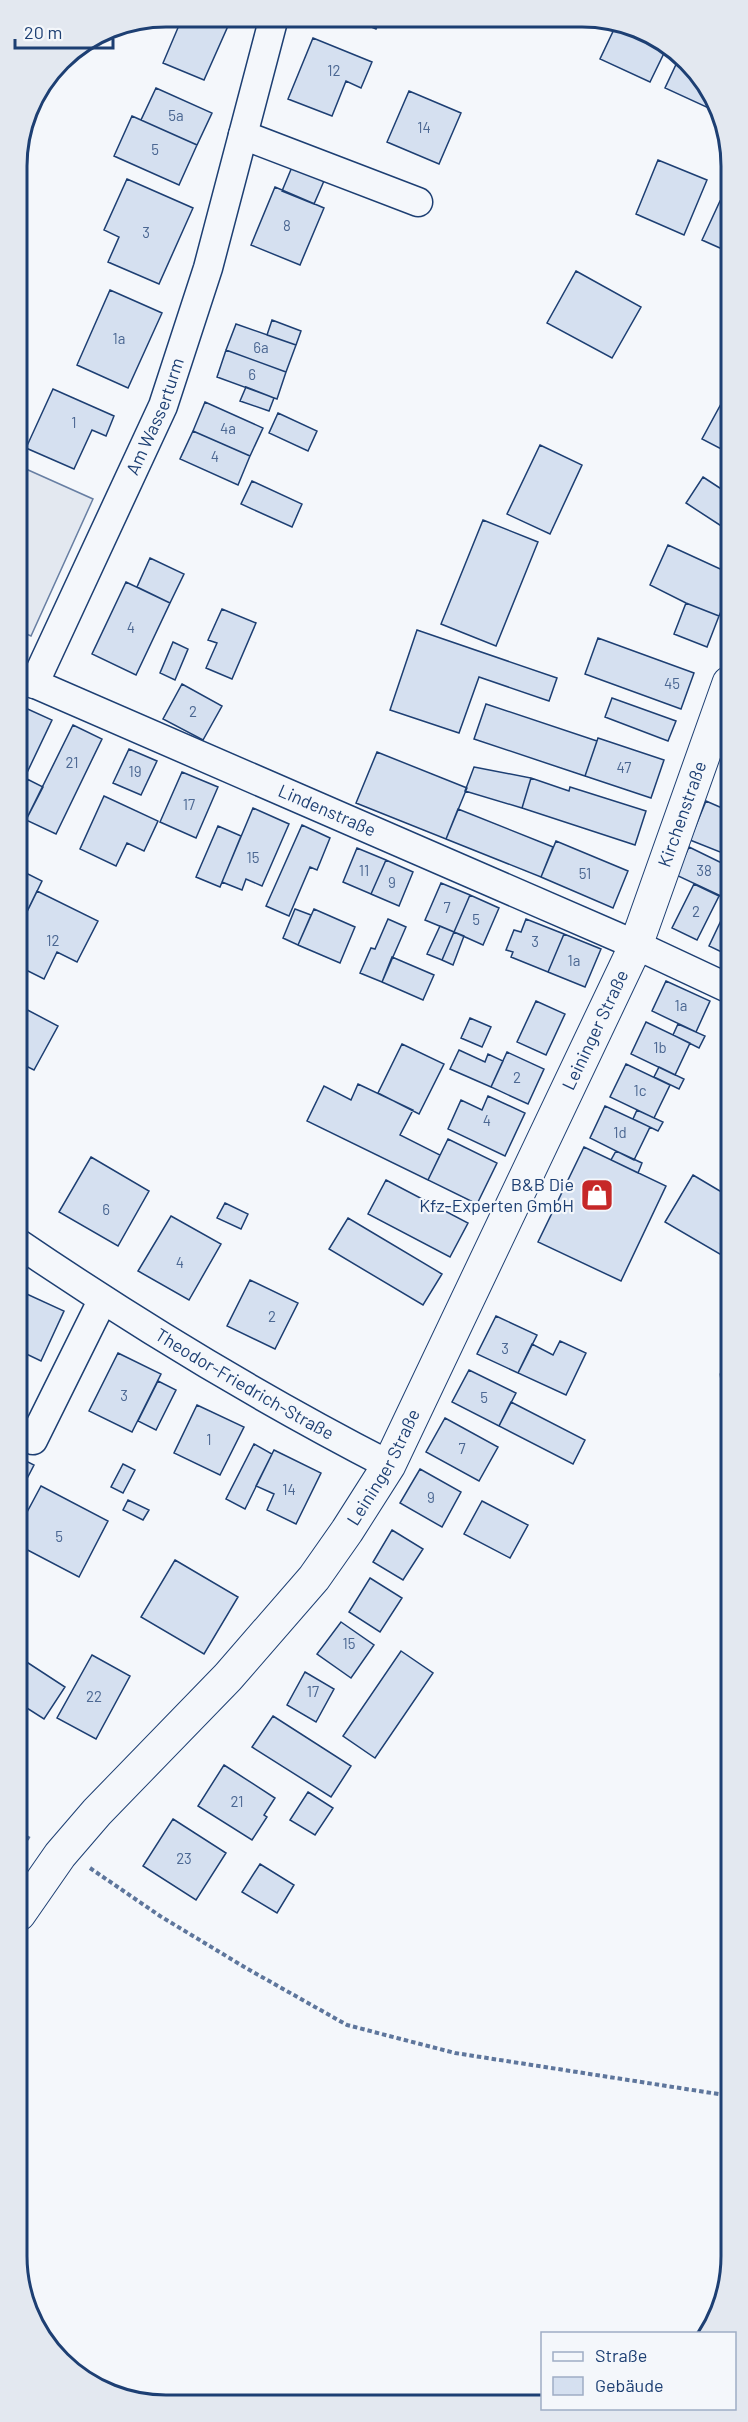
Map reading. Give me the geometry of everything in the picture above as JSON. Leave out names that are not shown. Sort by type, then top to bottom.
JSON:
[{"type":"street","name":"Am Wasserturm","points":[[27,678],[163,406],[208,268],[271,27]]},
{"type":"street","points":[[243,135],[418,202]]},
{"type":"street","name":"Lindenstraße","points":[[27,680],[636,945],[721,985]]},
{"type":"street","name":"Kirchenstraße","points":[[636,945],[721,706]]},
{"type":"street","name":"Leininger Straße","points":[[27,1902],[60,1855],[98,1812],[228,1677],[314,1578],[389,1465],[636,945]]},
{"type":"street","name":"Theodor-Friedrich-Straße","points":[[27,1249],[102,1301],[327,1433],[389,1465]]},
{"type":"street","points":[[33,1440],[102,1301]]},
{"type":"path","points":[[60,1855],[88,1868],[160,1916],[347,2025],[455,2053],[721,2094]]},
{"type":"shaded area","points":[[27,469],[93,499],[31,636],[27,634]]},
{"type":"building","points":[[178,27],[228,27],[204,80],[163,63]]},
{"type":"building","points":[[613,31],[644,41],[664,54],[650,82],[600,59]]},
{"type":"building","points":[[313,38],[372,62],[361,88],[346,81],[332,116],[288,99]]},
{"type":"building","points":[[676,64],[698,89],[709,108],[665,88]]},
{"type":"building","points":[[156,88],[212,113],[197,145],[141,120]]},
{"type":"building","points":[[409,91],[461,113],[439,164],[387,142]]},
{"type":"building","points":[[132,116],[197,145],[179,185],[114,156]]},
{"type":"building","points":[[658,160],[707,180],[684,235],[636,214]]},
{"type":"building","points":[[292,167],[324,181],[314,204],[282,191]]},
{"type":"building","points":[[127,179],[193,208],[159,284],[108,262],[119,237],[104,230]]},
{"type":"building","points":[[275,187],[324,208],[300,265],[251,245]]},
{"type":"building","points":[[720,201],[721,201],[721,248],[702,240]]},
{"type":"building","points":[[576,271],[641,307],[612,358],[547,323]]},
{"type":"building","points":[[110,290],[162,313],[128,388],[77,365]]},
{"type":"building","points":[[272,320],[301,331],[296,345],[267,335]]},
{"type":"building","points":[[236,324],[296,345],[286,372],[226,350]]},
{"type":"building","points":[[226,350],[286,372],[277,399],[217,377]]},
{"type":"building","points":[[246,387],[274,398],[269,411],[240,401]]},
{"type":"building","points":[[53,389],[114,416],[106,436],[92,430],[74,469],[27,448]]},
{"type":"building","points":[[205,402],[263,428],[250,456],[193,431]]},
{"type":"building","points":[[721,404],[721,449],[702,439]]},
{"type":"building","points":[[278,413],[317,431],[308,451],[269,433]]},
{"type":"building","points":[[193,431],[250,456],[238,485],[180,459]]},
{"type":"building","points":[[540,445],[582,465],[550,534],[507,514]]},
{"type":"building","points":[[703,477],[721,489],[721,526],[686,503]]},
{"type":"building","points":[[252,481],[302,504],[292,527],[241,504]]},
{"type":"building","points":[[483,520],[538,542],[496,646],[441,624]]},
{"type":"building","points":[[668,545],[721,569],[721,611],[719,616],[650,585]]},
{"type":"building","points":[[150,558],[184,574],[170,603],[137,587]]},
{"type":"building","points":[[126,582],[170,603],[136,675],[92,654]]},
{"type":"building","points":[[686,603],[719,616],[707,647],[674,634]]},
{"type":"building","points":[[222,609],[256,623],[232,679],[206,668],[217,643],[208,640]]},
{"type":"building","points":[[417,630],[557,678],[549,701],[479,677],[459,733],[390,710]]},
{"type":"building","points":[[598,638],[694,673],[681,709],[585,674]]},
{"type":"building","points":[[173,642],[188,649],[175,680],[160,673]]},
{"type":"building","points":[[182,684],[222,706],[203,740],[163,719]]},
{"type":"building","points":[[612,698],[676,721],[668,741],[605,717]]},
{"type":"building","points":[[486,704],[597,741],[585,776],[474,739]]},
{"type":"building","points":[[27,709],[52,720],[27,773]]},
{"type":"building","points":[[73,725],[102,739],[56,834],[27,820]]},
{"type":"building","points":[[598,738],[664,760],[651,798],[585,776]]},
{"type":"building","points":[[129,749],[157,761],[141,795],[113,783]]},
{"type":"building","points":[[377,752],[467,788],[446,839],[356,803]]},
{"type":"building","points":[[474,767],[531,778],[522,808],[465,791]]},
{"type":"building","points":[[182,772],[218,787],[196,838],[160,822]]},
{"type":"building","points":[[531,778],[569,791],[570,787],[646,811],[635,845],[522,808]]},
{"type":"building","points":[[27,779],[43,787],[27,818]]},
{"type":"building","points":[[104,796],[158,821],[144,851],[127,843],[116,866],[80,849]]},
{"type":"building","points":[[706,801],[721,808],[721,852],[690,840]]},
{"type":"building","points":[[253,808],[289,824],[262,886],[246,879],[242,890],[222,882]]},
{"type":"building","points":[[458,809],[553,847],[541,877],[446,839]]},
{"type":"building","points":[[302,825],[330,838],[317,870],[310,867],[289,916],[266,906]]},
{"type":"building","points":[[218,826],[241,836],[220,887],[196,877]]},
{"type":"building","points":[[556,841],[628,871],[613,908],[541,877]]},
{"type":"building","points":[[689,847],[721,863],[721,896],[676,875]]},
{"type":"building","points":[[357,848],[386,860],[371,894],[343,882]]},
{"type":"building","points":[[386,860],[413,872],[399,906],[371,894]]},
{"type":"building","points":[[27,874],[42,881],[27,912]]},
{"type":"building","points":[[441,883],[470,895],[454,932],[425,920]]},
{"type":"building","points":[[694,884],[719,896],[697,940],[672,928]]},
{"type":"building","points":[[37,891],[98,921],[77,962],[57,952],[44,979],[27,970],[27,912]]},
{"type":"building","points":[[470,895],[499,908],[483,945],[454,932]]},
{"type":"building","points":[[295,909],[311,915],[298,945],[283,938]]},
{"type":"building","points":[[314,909],[355,927],[340,963],[298,945]]},
{"type":"building","points":[[388,919],[406,927],[382,982],[360,973],[371,948],[375,949]]},
{"type":"building","points":[[526,919],[564,934],[548,972],[511,957],[513,952],[506,950],[514,930],[521,932]]},
{"type":"building","points":[[721,921],[721,952],[709,946]]},
{"type":"building","points":[[440,926],[454,932],[442,960],[427,954]]},
{"type":"building","points":[[454,932],[464,936],[453,965],[442,960]]},
{"type":"building","points":[[564,934],[601,949],[585,987],[548,972]]},
{"type":"building","points":[[392,957],[434,975],[423,1000],[382,982]]},
{"type":"building","points":[[666,981],[710,1001],[696,1032],[652,1011]]},
{"type":"building","points":[[536,1001],[565,1014],[546,1055],[517,1042]]},
{"type":"building","points":[[27,1010],[58,1026],[34,1070],[27,1066]]},
{"type":"building","points":[[470,1018],[491,1027],[482,1047],[461,1038]]},
{"type":"building","points":[[646,1022],[690,1043],[675,1075],[631,1054]]},
{"type":"building","points":[[678,1024],[705,1036],[699,1048],[673,1035]]},
{"type":"building","points":[[402,1044],[444,1064],[419,1114],[378,1093]]},
{"type":"building","points":[[459,1050],[485,1062],[488,1054],[503,1061],[491,1087],[450,1069]]},
{"type":"building","points":[[507,1052],[544,1069],[528,1104],[491,1087]]},
{"type":"building","points":[[626,1064],[670,1085],[654,1118],[610,1097]]},
{"type":"building","points":[[659,1067],[684,1079],[679,1089],[654,1077]]},
{"type":"building","points":[[358,1084],[413,1110],[400,1135],[440,1155],[428,1180],[307,1121],[324,1086],[351,1100]]},
{"type":"building","points":[[488,1096],[525,1113],[505,1156],[448,1129],[461,1100],[482,1110]]},
{"type":"building","points":[[605,1106],[650,1127],[634,1160],[590,1138]]},
{"type":"building","points":[[637,1110],[663,1122],[658,1131],[633,1119]]},
{"type":"building","points":[[448,1139],[497,1163],[477,1204],[428,1180]]},
{"type":"building","points":[[584,1147],[666,1186],[621,1281],[538,1242]]},
{"type":"building","points":[[616,1151],[642,1163],[638,1173],[611,1160]]},
{"type":"building","points":[[91,1157],[149,1191],[118,1246],[59,1212]]},
{"type":"building","points":[[693,1175],[721,1192],[721,1255],[665,1222]]},
{"type":"building","points":[[386,1180],[468,1223],[450,1257],[368,1214]]},
{"type":"building","points":[[225,1203],[248,1214],[241,1229],[217,1218]]},
{"type":"building","points":[[171,1216],[221,1244],[189,1300],[138,1271]]},
{"type":"building","points":[[348,1218],[442,1274],[423,1305],[329,1249]]},
{"type":"building","points":[[250,1280],[298,1303],[275,1349],[227,1326]]},
{"type":"building","points":[[27,1294],[64,1311],[41,1361],[27,1354]]},
{"type":"building","points":[[496,1316],[537,1335],[518,1373],[477,1354]]},
{"type":"building","points":[[560,1341],[586,1353],[566,1395],[518,1373],[532,1344],[553,1355]]},
{"type":"building","points":[[118,1353],[161,1374],[132,1432],[89,1411]]},
{"type":"building","points":[[469,1370],[516,1393],[499,1426],[452,1402]]},
{"type":"building","points":[[158,1381],[176,1390],[156,1430],[138,1421]]},
{"type":"building","points":[[511,1402],[585,1440],[573,1464],[499,1426]]},
{"type":"building","points":[[197,1405],[244,1427],[220,1475],[174,1453]]},
{"type":"building","points":[[445,1418],[498,1447],[479,1481],[426,1452]]},
{"type":"building","points":[[254,1444],[272,1454],[245,1509],[226,1499]]},
{"type":"building","points":[[274,1450],[321,1473],[296,1524],[267,1510],[274,1494],[256,1486]]},
{"type":"building","points":[[27,1462],[34,1465],[27,1479]]},
{"type":"building","points":[[123,1464],[135,1470],[123,1493],[111,1487]]},
{"type":"building","points":[[420,1469],[461,1492],[442,1527],[400,1503]]},
{"type":"building","points":[[41,1486],[108,1521],[79,1577],[27,1550],[27,1512]]},
{"type":"building","points":[[128,1500],[149,1510],[143,1520],[123,1510]]},
{"type":"building","points":[[482,1501],[528,1525],[510,1558],[464,1534]]},
{"type":"building","points":[[392,1530],[423,1549],[403,1580],[373,1562]]},
{"type":"building","points":[[175,1560],[238,1597],[204,1654],[141,1617]]},
{"type":"building","points":[[370,1578],[402,1598],[380,1632],[349,1612]]},
{"type":"building","points":[[341,1622],[374,1645],[351,1678],[317,1654]]},
{"type":"building","points":[[401,1651],[433,1673],[375,1758],[343,1736]]},
{"type":"building","points":[[92,1655],[130,1676],[96,1739],[57,1718]]},
{"type":"building","points":[[27,1662],[65,1687],[44,1719],[27,1708]]},
{"type":"building","points":[[305,1672],[334,1689],[316,1722],[287,1705]]},
{"type":"building","points":[[273,1716],[351,1766],[331,1797],[252,1747]]},
{"type":"building","points":[[224,1765],[275,1798],[264,1815],[267,1817],[252,1840],[198,1806]]},
{"type":"building","points":[[308,1792],[333,1808],[315,1835],[290,1820]]},
{"type":"building","points":[[173,1819],[226,1853],[196,1900],[143,1866]]},
{"type":"building","points":[[260,1864],[294,1885],[277,1913],[242,1892]]},
{"type":"place","name":"B&B Die Kfz-Experten GmbH","points":[[597,1195]]}]
